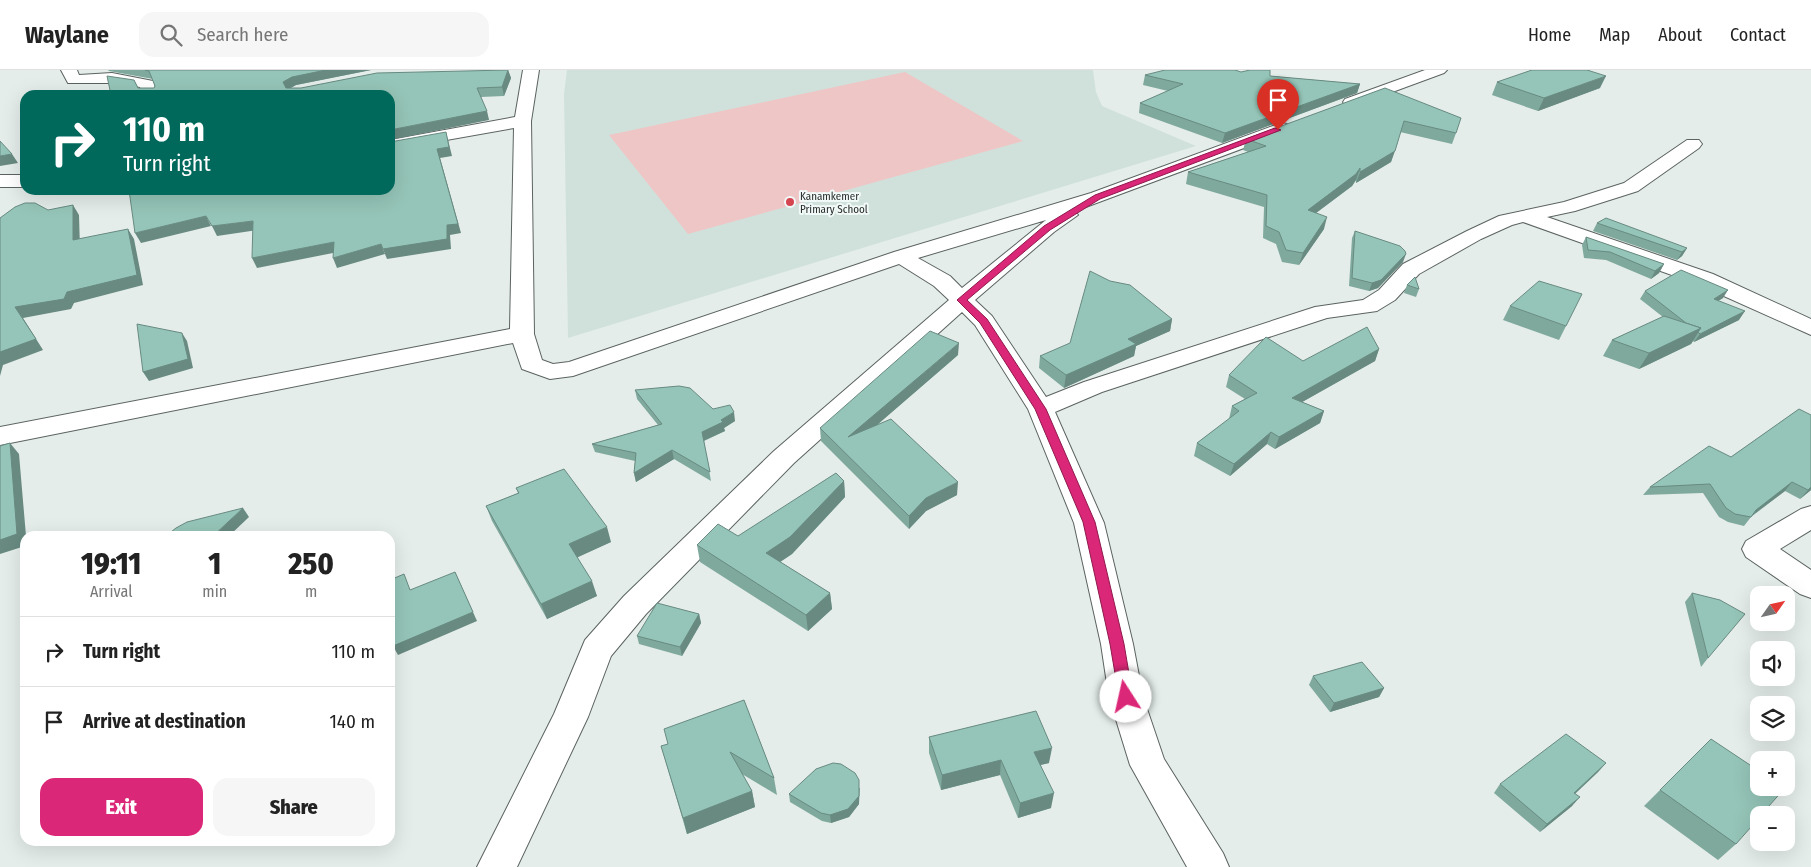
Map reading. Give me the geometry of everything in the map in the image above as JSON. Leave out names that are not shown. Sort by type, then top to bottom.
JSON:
[{"type":"street","points":[[69,70],[73,80],[112,78],[148,84],[149,90]]},
{"type":"street","points":[[1336,108],[1439,70]]},
{"type":"street","points":[[525,71],[522,334],[530,364],[550,372],[567,370],[901,256],[1098,197],[1299,122]]},
{"type":"street","points":[[395,143],[524,121]]},
{"type":"street","points":[[1041,409],[1093,387],[1181,360],[1323,312],[1369,306],[1387,295],[1411,269],[1498,224],[1524,216],[1568,207],[1631,187],[1693,144]]},
{"type":"street","points":[[0,181],[20,181]]},
{"type":"street","points":[[497,867],[570,717],[597,649],[635,605],[784,457],[962,300],[1047,228],[1098,197]]},
{"type":"street","points":[[1524,216],[1705,279],[1811,328]]},
{"type":"street","points":[[901,256],[942,281],[984,321],[1041,409],[1089,522],[1117,644],[1126,697],[1148,765],[1209,867]]},
{"type":"street","points":[[0,436],[522,334]]},
{"type":"street","points":[[1811,516],[1757,549],[1811,586]]},
{"type":"shaded area","name":"Kanamkemer Primary School","points":[[567,70],[1093,70],[1096,92],[1102,106],[1196,146],[568,338],[564,94]]},
{"type":"shaded area","points":[[905,72],[1023,141],[688,234],[609,135]]},
{"type":"building","points":[[145,70],[326,70],[292,77],[283,82],[286,88],[301,88],[377,73],[508,70],[502,87],[477,88],[487,111],[395,129],[395,90],[110,90],[107,76],[134,80],[138,88],[154,88],[155,86],[149,71]]},
{"type":"building","points":[[1165,70],[1235,70],[1241,72],[1270,70],[1270,76],[1360,84],[1225,133],[1140,103],[1183,84],[1145,75]]},
{"type":"building","points":[[1532,70],[1587,70],[1606,76],[1544,98],[1497,82]]},
{"type":"building","points":[[1385,88],[1461,118],[1456,133],[1404,121],[1395,151],[1360,172],[1360,168],[1356,174],[1308,210],[1327,217],[1303,253],[1286,250],[1279,232],[1266,226],[1267,195],[1188,172],[1266,146],[1246,139]]},
{"type":"building","points":[[446,132],[449,147],[437,149],[458,224],[447,225],[447,239],[383,249],[381,244],[333,258],[334,242],[252,258],[253,221],[212,226],[206,216],[135,233],[130,195],[395,195],[395,141]]},
{"type":"building","points":[[0,141],[12,154],[0,156]]},
{"type":"building","points":[[25,203],[35,203],[48,210],[73,205],[73,240],[128,229],[137,275],[67,292],[64,299],[15,307],[36,339],[0,352],[0,218],[15,207]]},
{"type":"building","points":[[1606,218],[1687,248],[1682,252],[1597,223]]},
{"type":"building","points":[[1355,231],[1400,246],[1406,254],[1381,280],[1372,283],[1352,278]]},
{"type":"building","points":[[1586,237],[1664,264],[1655,271],[1610,252],[1588,250]]},
{"type":"building","points":[[1681,270],[1728,290],[1714,299],[1745,311],[1700,334],[1698,332],[1701,328],[1686,323],[1645,291]]},
{"type":"building","points":[[1090,271],[1110,281],[1130,285],[1172,319],[1128,339],[1136,344],[1066,375],[1040,356],[1070,343]]},
{"type":"building","points":[[1415,277],[1419,289],[1407,285]]},
{"type":"building","points":[[1539,281],[1582,294],[1566,326],[1510,306]]},
{"type":"building","points":[[1664,316],[1701,328],[1649,353],[1612,340]]},
{"type":"building","points":[[137,324],[182,333],[188,359],[143,372]]},
{"type":"building","points":[[1367,327],[1379,349],[1292,398],[1324,411],[1279,437],[1271,432],[1234,464],[1197,443],[1239,411],[1232,406],[1257,393],[1229,375],[1266,337],[1303,361]]},
{"type":"building","points":[[930,331],[959,343],[848,437],[891,419],[958,482],[926,498],[909,516],[820,428]]},
{"type":"building","points":[[679,386],[690,388],[713,409],[730,405],[734,412],[721,420],[723,422],[702,432],[710,472],[672,450],[634,473],[636,453],[592,444],[662,424],[635,390]]},
{"type":"building","points":[[1799,409],[1811,415],[1811,487],[1808,490],[1792,482],[1756,510],[1751,517],[1735,514],[1726,508],[1710,484],[1650,487],[1709,446],[1731,457]]},
{"type":"building","points":[[10,443],[17,534],[0,540],[0,446]]},
{"type":"building","points":[[564,469],[607,527],[569,544],[592,581],[541,604],[486,506],[519,493],[516,488]]},
{"type":"building","points":[[836,473],[844,481],[790,537],[766,553],[830,593],[806,615],[697,545],[718,524],[738,536]]},
{"type":"building","points":[[243,508],[218,531],[172,531],[187,522]]},
{"type":"building","points":[[455,572],[473,612],[395,645],[395,578],[404,574],[410,590]]},
{"type":"building","points":[[1692,593],[1720,600],[1745,614],[1708,658]]},
{"type":"building","points":[[657,603],[699,614],[680,647],[637,636]]},
{"type":"building","points":[[1362,662],[1384,688],[1334,703],[1313,676]]},
{"type":"building","points":[[744,700],[774,778],[730,752],[752,791],[683,818],[661,746],[668,744],[664,729]]},
{"type":"building","points":[[1036,711],[1052,748],[1034,752],[1054,793],[1020,803],[1001,760],[942,775],[929,737]]},
{"type":"building","points":[[1566,734],[1606,763],[1574,793],[1580,797],[1547,824],[1500,784]]},
{"type":"building","points":[[1711,739],[1750,765],[1750,796],[1778,796],[1769,806],[1750,806],[1750,828],[1736,844],[1660,790]]},
{"type":"building","points":[[833,763],[841,764],[855,773],[859,780],[859,796],[848,809],[830,815],[821,813],[789,794],[816,769]]},
{"type":"place","name":"Kanamkemer Primary School","points":[[790,202]]},
{"type":"route","points":[[1126,697],[1117,644],[1089,522],[1041,409],[984,321],[962,300],[1047,228],[1098,197],[1278,130]]}]
